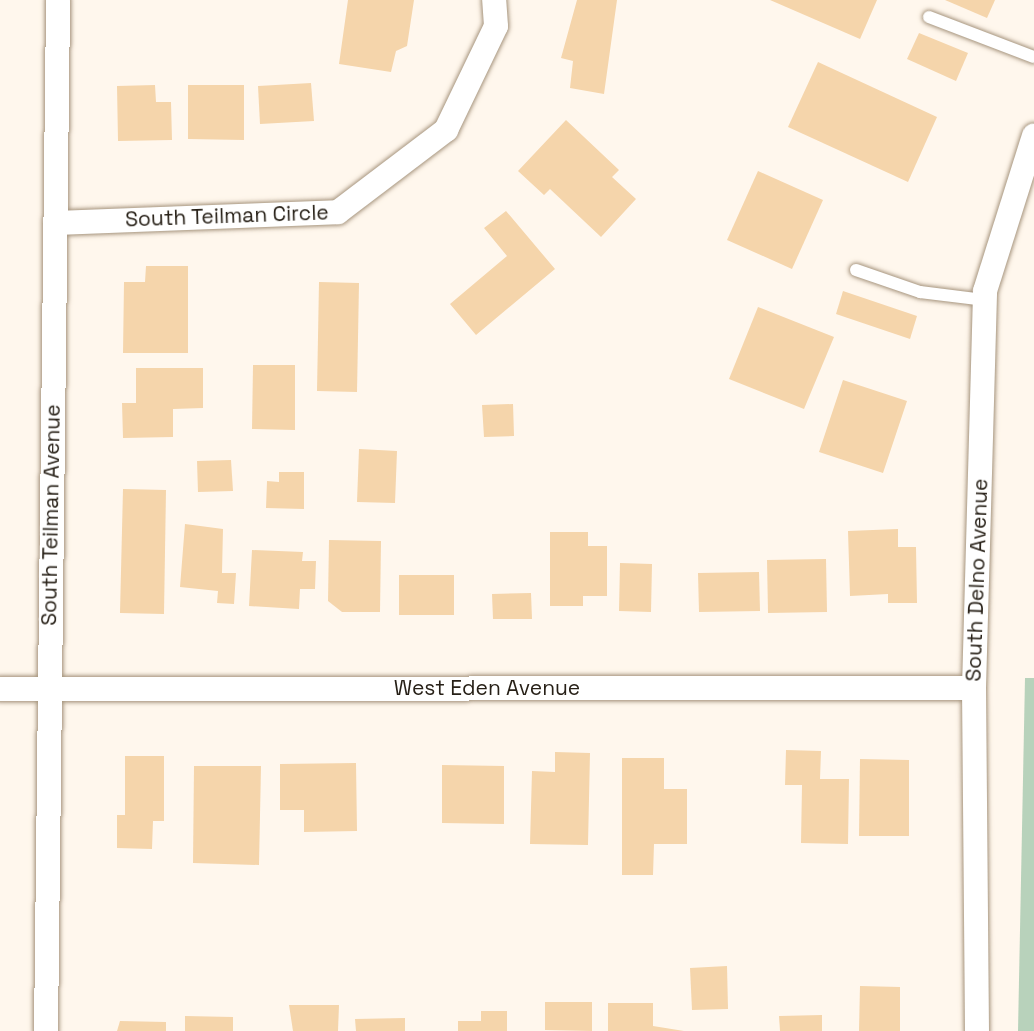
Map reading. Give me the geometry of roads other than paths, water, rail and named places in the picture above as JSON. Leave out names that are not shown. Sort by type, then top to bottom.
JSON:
[{"type":"street","name":"South Teilman Avenue","points":[[46,1031],[58,0]]},
{"type":"street","name":"South Teilman Circle","points":[[55,223],[338,212],[446,130],[496,26],[494,0]]},
{"type":"street","name":"South Delno Avenue","points":[[977,1031],[974,688],[984,300],[1017,176],[1034,136]]},
{"type":"street","name":"West Eden Avenue","points":[[0,689],[974,688]]},
{"type":"lane","points":[[929,17],[1034,57]]},
{"type":"lane","points":[[856,270],[920,292],[984,300]]}]
